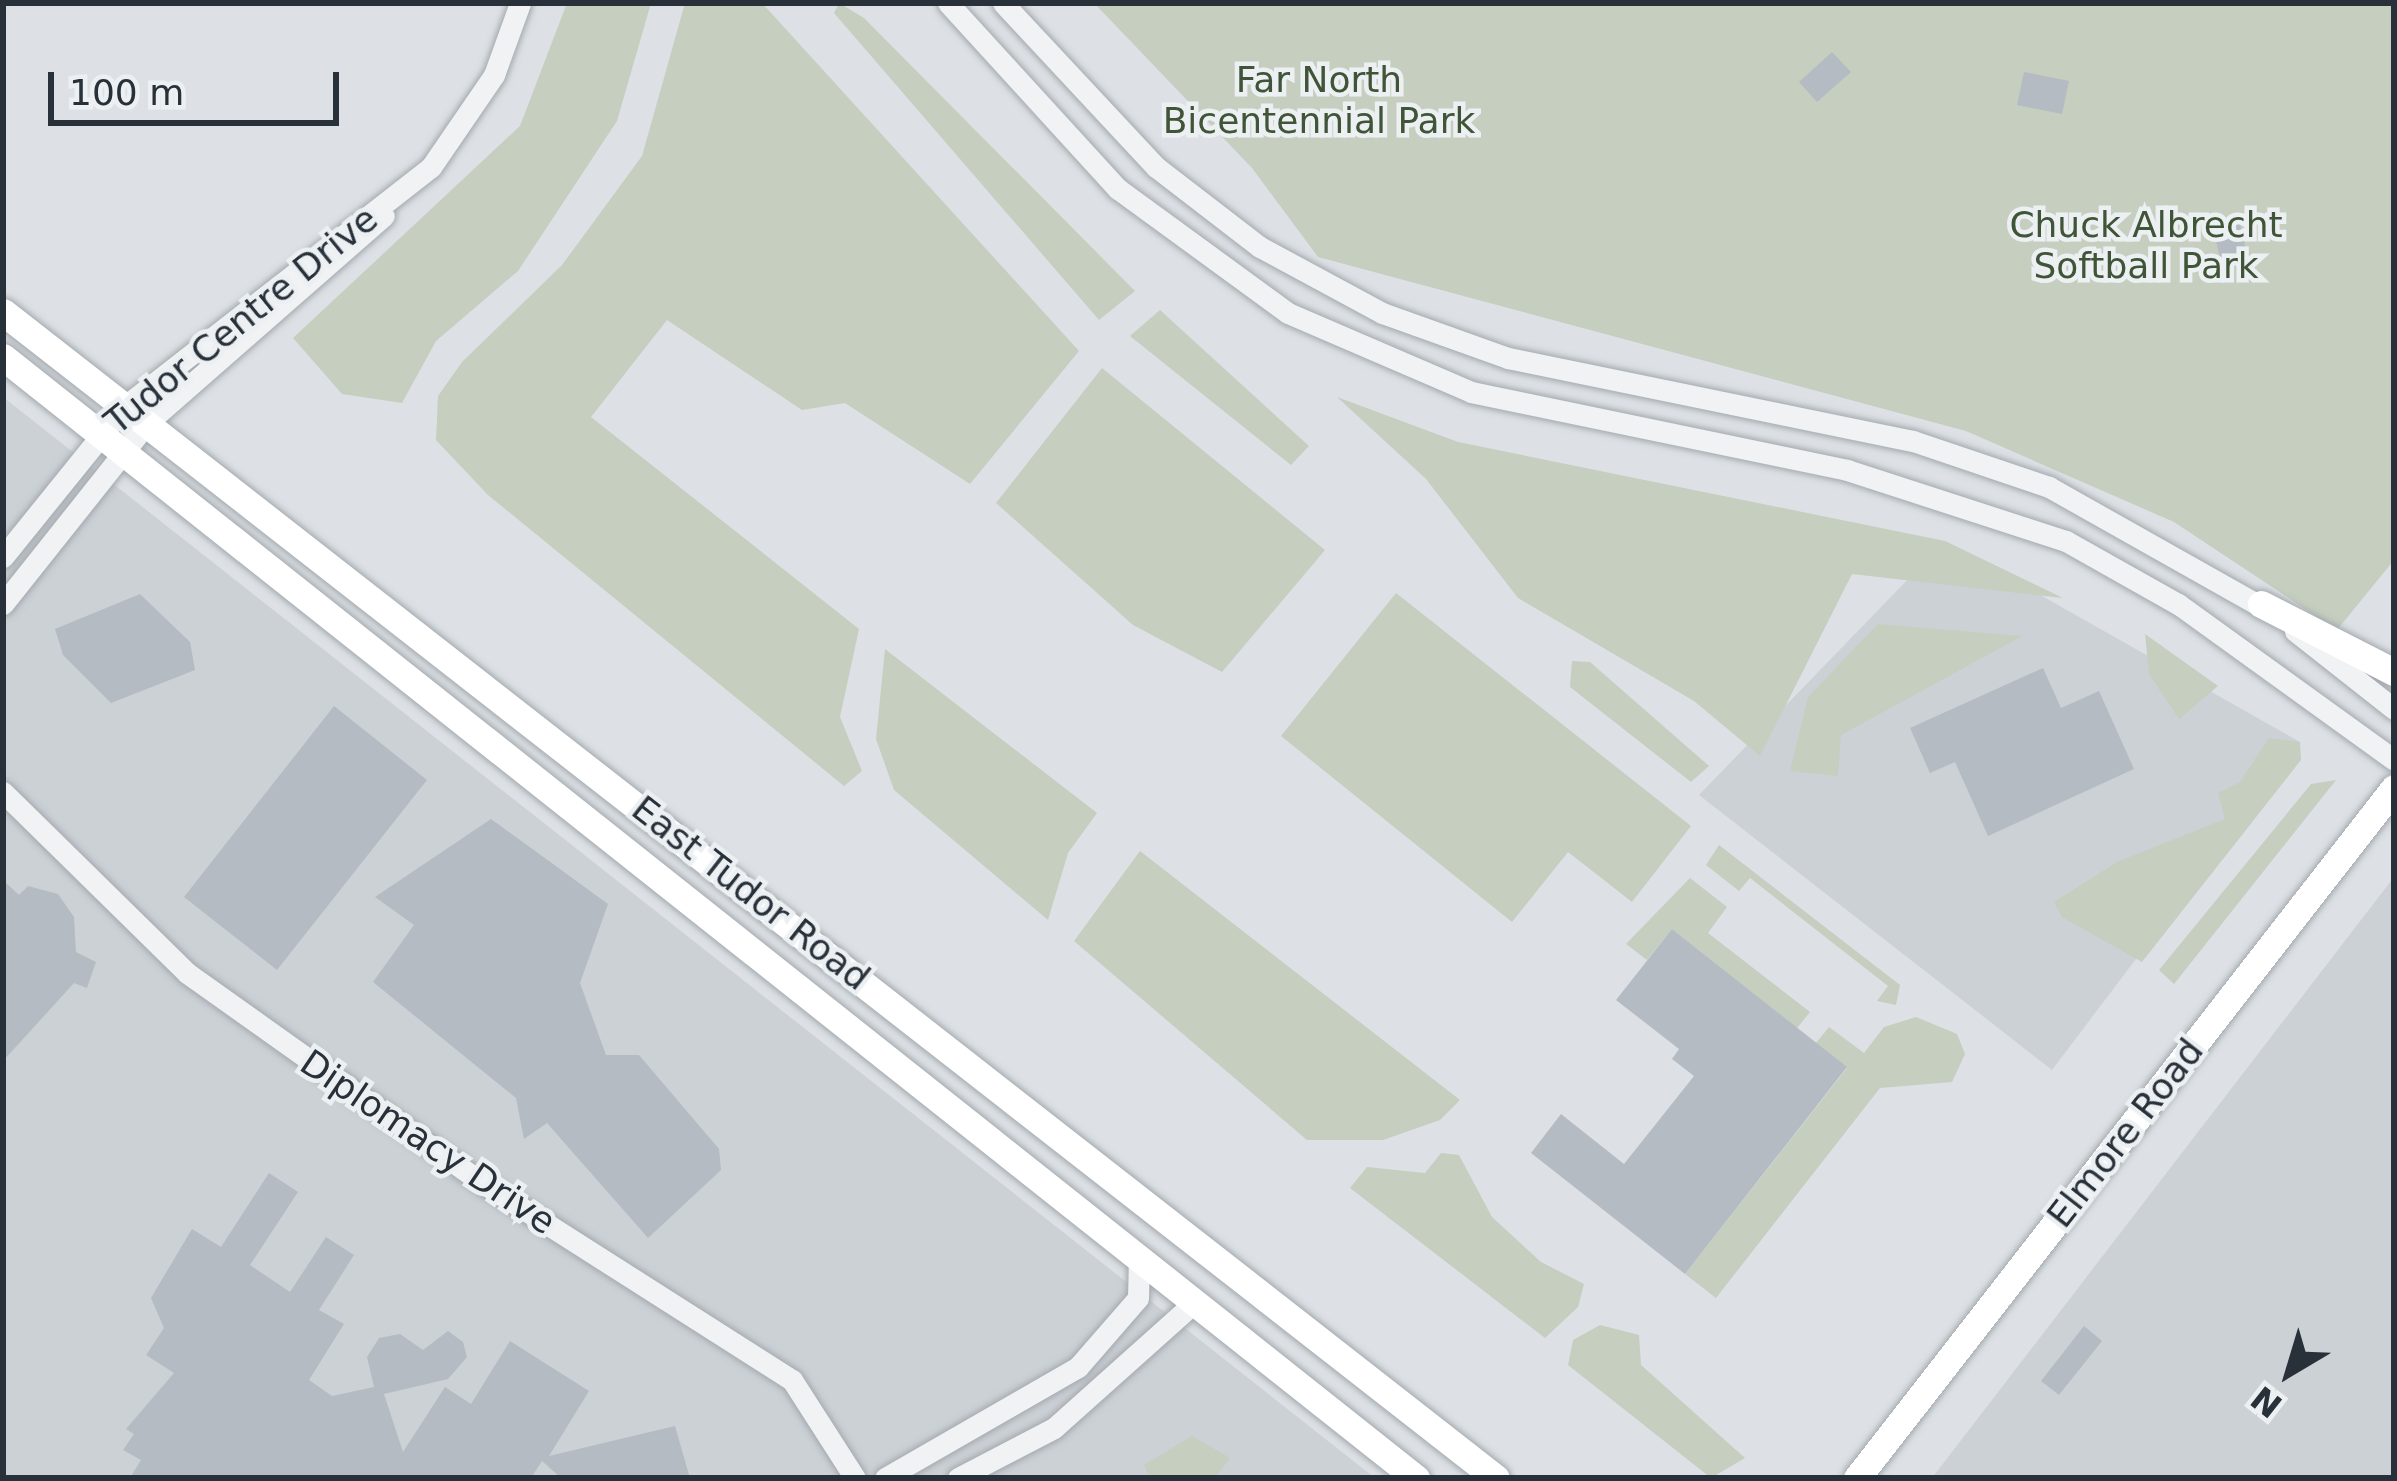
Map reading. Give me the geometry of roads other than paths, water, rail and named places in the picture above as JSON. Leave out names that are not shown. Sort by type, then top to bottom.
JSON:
[{"type":"main road","name":"East Tudor Road","points":[[3,312],[1496,1478]]},
{"type":"main road","name":"East Tudor Road","points":[[3,357],[126,449],[1416,1478]]},
{"type":"main road","points":[[2261,604],[2394,672]]},
{"type":"main road","name":"Elmore Road","points":[[1857,1478],[2394,788]]},
{"type":"street","name":"Tudor Centre Drive","points":[[3,557],[99,432],[136,415],[393,200],[466,123],[520,3]]},
{"type":"street","points":[[948,3],[1118,189],[1288,313],[1471,392],[1847,470],[2066,541],[2178,604],[2394,760]]},
{"type":"street","points":[[1003,3],[1156,167],[1260,247],[1382,313],[1508,358],[1932,448],[2049,488],[2261,604],[2394,709]]},
{"type":"street","name":"Tudor Centre Drive","points":[[3,604],[126,449],[136,415]]},
{"type":"street","name":"Diplomacy Drive","points":[[3,792],[187,973],[467,1173],[792,1380],[855,1478]]},
{"type":"street","points":[[885,1478],[1078,1367],[1138,1298],[1139,1258]]},
{"type":"street","points":[[958,1478],[1054,1428],[1194,1303]]},
{"type":"park label","name":"Far North Bicentennial Park","points":[[1319,100]]},
{"type":"park label","name":"Chuck Albrecht Softball Park","points":[[2146,244]]}]
